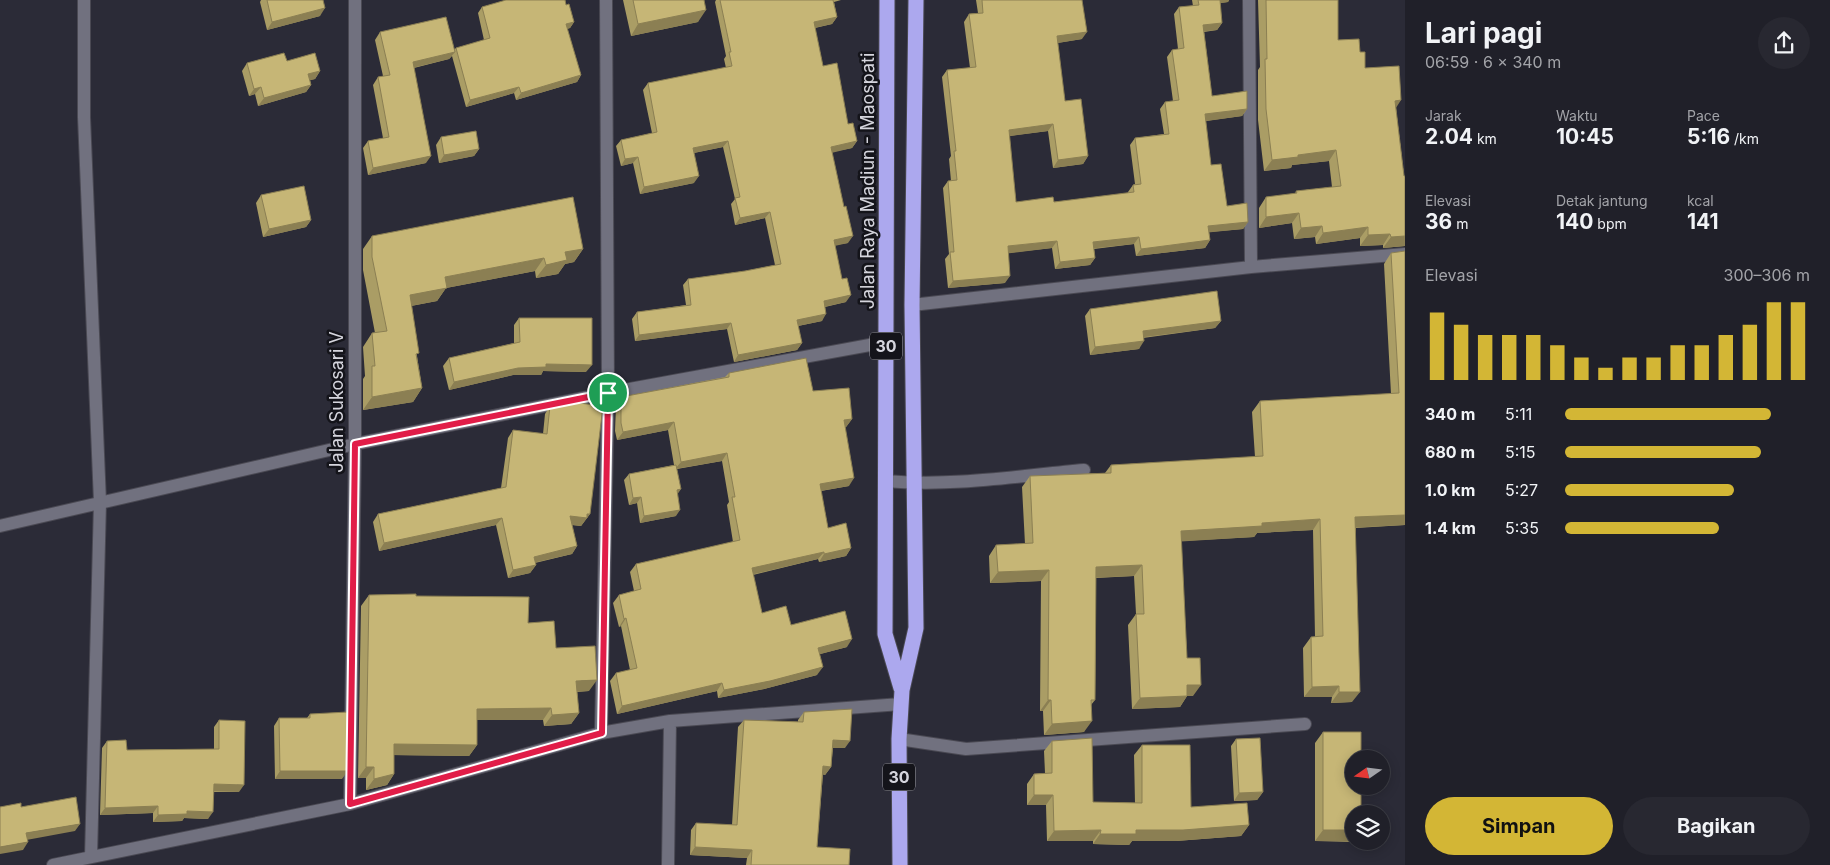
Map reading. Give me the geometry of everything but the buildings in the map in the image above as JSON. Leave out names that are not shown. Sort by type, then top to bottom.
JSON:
[{"type":"highway","name":"Jalan Raya Madiun - Maospati","points":[[887,0],[885,634],[902,697]]},
{"type":"highway","name":"Jalan Raya Madiun - Maospati","points":[[900,865],[899,739],[902,697],[916,628],[912,305],[916,0]]},
{"type":"street","points":[[84,0],[84,116],[100,502],[91,857]]},
{"type":"street","name":"Jalan Sukosari V","points":[[350,804],[355,444],[355,0]]},
{"type":"street","points":[[602,733],[608,393],[606,0]]},
{"type":"street","points":[[1249,0],[1252,267]]},
{"type":"street","points":[[912,305],[1252,267],[1405,254]]},
{"type":"street","points":[[0,526],[355,444],[608,393],[886,342]]},
{"type":"street","points":[[886,481],[914,484],[955,483],[1084,470]]},
{"type":"street","points":[[53,865],[350,804],[602,733],[670,721],[902,697]]},
{"type":"street","points":[[668,865],[670,721]]},
{"type":"street","points":[[899,739],[966,749],[1304,724]]},
{"type":"route","points":[[608,393],[602,733],[350,804],[355,444],[608,393]]}]
